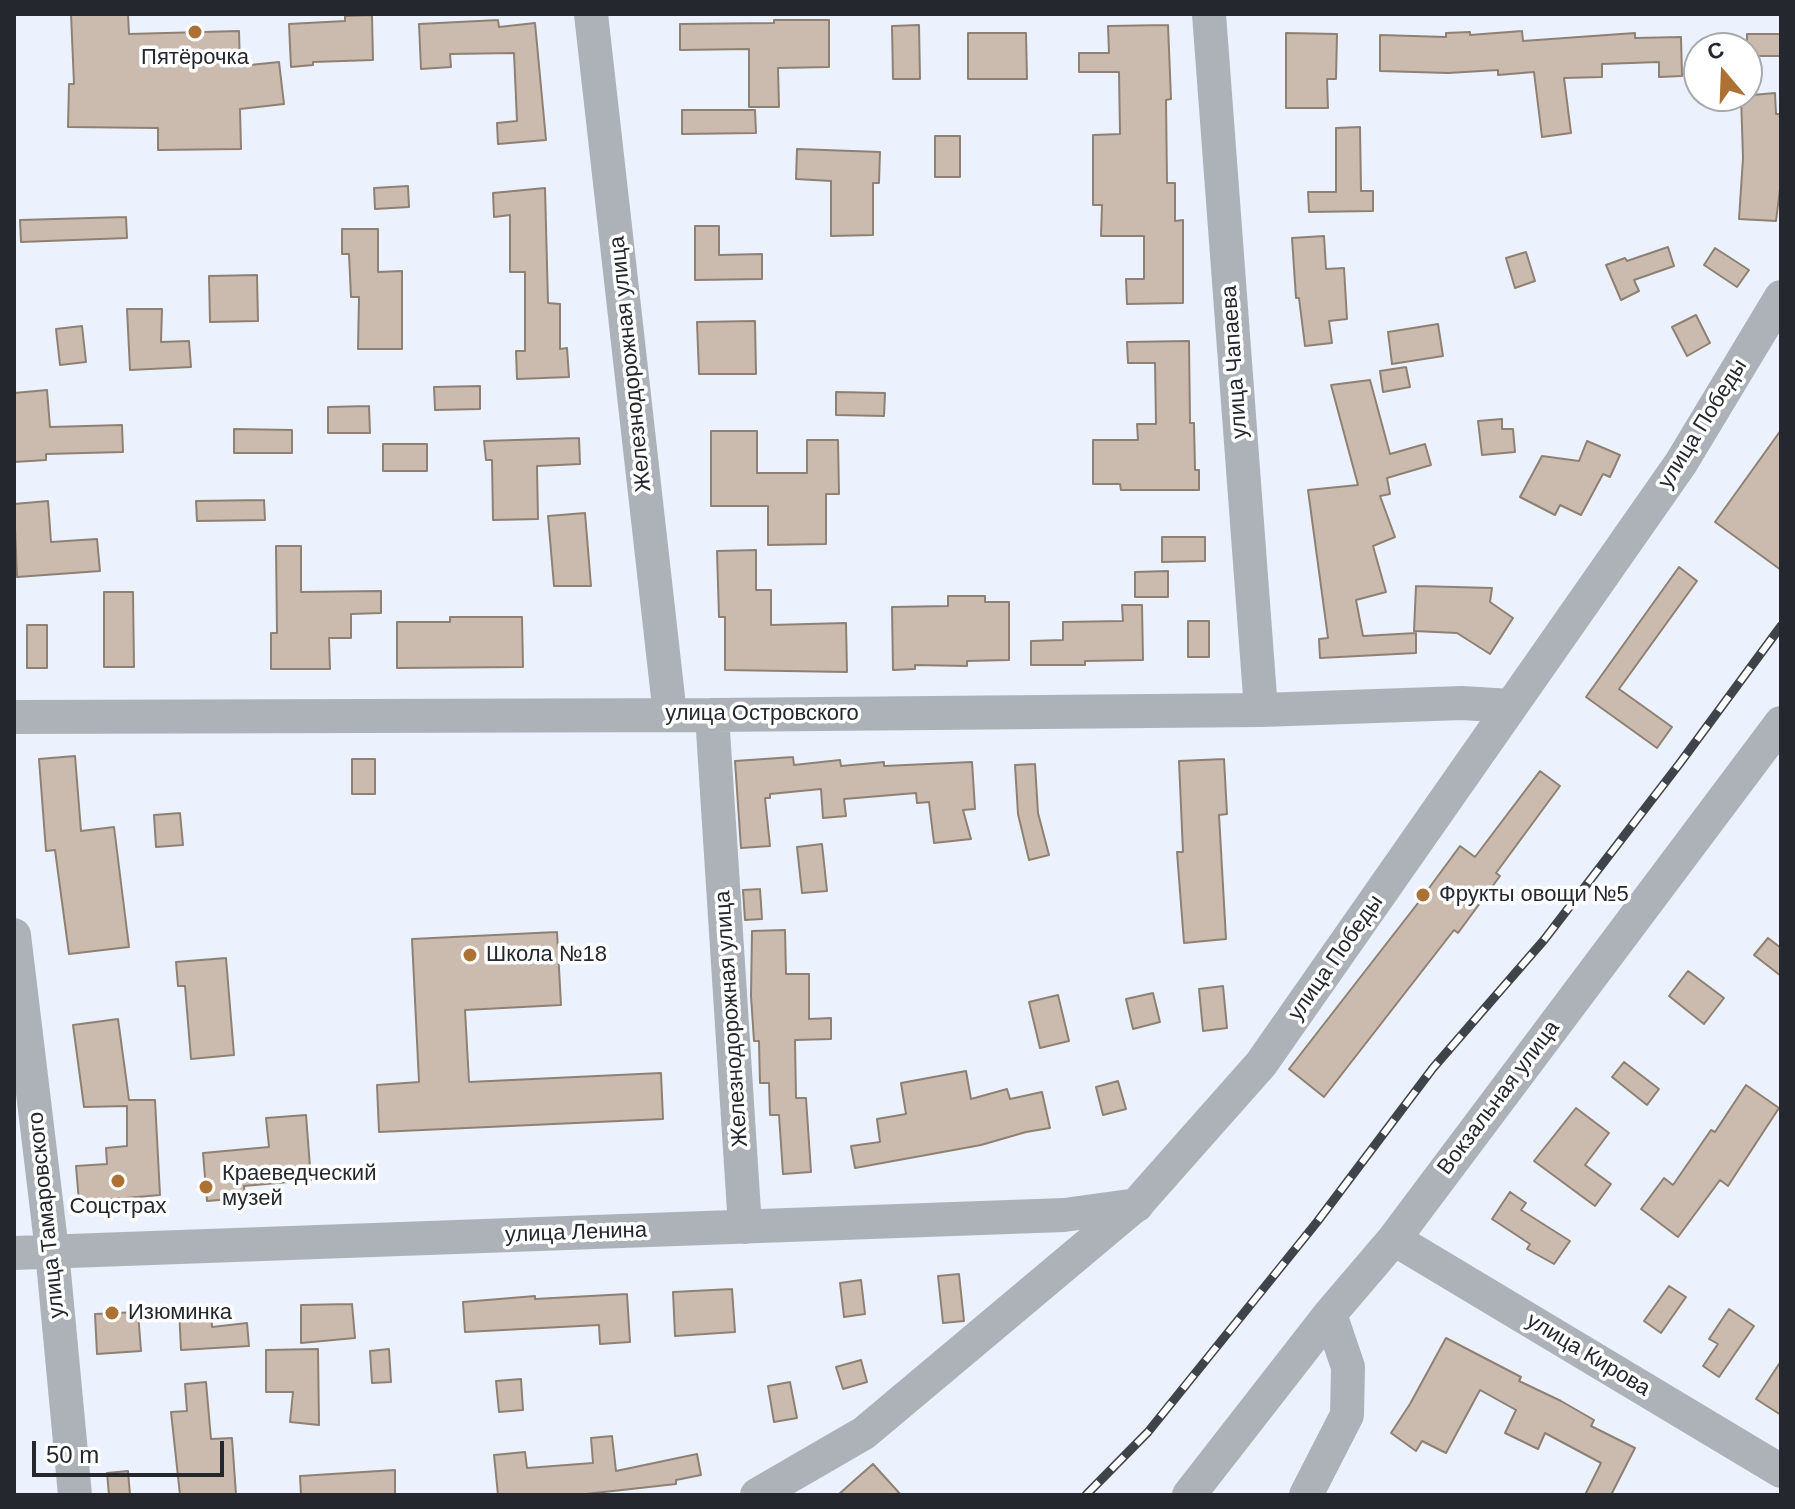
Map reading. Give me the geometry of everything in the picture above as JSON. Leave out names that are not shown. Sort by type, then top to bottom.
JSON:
[{"type":"street","name":"Железнодорожная улица","points":[[591,14],[670,715]]},
{"type":"street","name":"улица Чапаева","points":[[1209,14],[1261,710]]},
{"type":"street","name":"улица Победы","points":[[757,1495],[864,1433],[1137,1204],[1261,1064],[1681,463],[1781,297]]},
{"type":"street","name":"улица Островского","points":[[14,717],[1261,710],[1462,703],[1511,706]]},
{"type":"street","name":"Железнодорожная улица","points":[[712,715],[745,1227]]},
{"type":"street","name":"Вокзальная улица","points":[[1189,1495],[1330,1314],[1394,1239],[1776,740]]},
{"type":"street","name":"улица Тамаровского","points":[[14,935],[52,1251],[75,1495]]},
{"type":"street","name":"улица Ленина","points":[[14,1253],[1064,1215],[1137,1204]]},
{"type":"street","name":"улица Кирова","points":[[1394,1239],[1774,1473]]},
{"type":"street","points":[[1306,1495],[1347,1415],[1348,1367],[1330,1314]]},
{"type":"building","points":[[71,14],[128,14],[129,34],[239,31],[240,66],[279,62],[284,104],[240,109],[241,149],[158,150],[158,128],[68,127],[69,84],[74,84]]},
{"type":"building","points":[[372,15],[373,60],[313,62],[313,65],[291,67],[289,24],[345,21],[345,16]]},
{"type":"building","points":[[498,20],[499,27],[535,23],[546,140],[498,144],[497,123],[517,121],[514,53],[450,54],[451,67],[421,69],[419,24]]},
{"type":"building","points":[[774,20],[829,20],[829,67],[778,68],[779,107],[749,107],[749,49],[680,50],[680,24],[774,23]]},
{"type":"building","points":[[919,25],[920,79],[893,79],[892,26]]},
{"type":"building","points":[[1168,25],[1171,99],[1166,100],[1167,183],[1175,183],[1175,221],[1183,220],[1183,303],[1127,304],[1126,279],[1144,279],[1144,236],[1101,236],[1102,205],[1093,205],[1093,135],[1120,134],[1119,72],[1079,72],[1079,53],[1109,53],[1108,26]]},
{"type":"building","points":[[1522,31],[1523,41],[1635,33],[1635,38],[1681,37],[1682,76],[1659,77],[1659,62],[1602,64],[1602,77],[1564,78],[1571,133],[1542,137],[1534,72],[1498,75],[1498,70],[1448,73],[1380,71],[1380,35],[1446,37],[1446,33],[1470,32],[1470,35]]},
{"type":"building","points":[[968,33],[1026,33],[1027,79],[968,79]]},
{"type":"building","points":[[1286,33],[1337,34],[1336,79],[1327,79],[1328,108],[1286,108]]},
{"type":"building","points":[[1763,34],[1781,34],[1781,56],[1763,56]]},
{"type":"building","points":[[1775,93],[1776,114],[1781,114],[1781,181],[1776,221],[1739,219],[1743,158],[1742,112],[1763,112],[1763,94]]},
{"type":"building","points":[[682,110],[755,110],[756,133],[682,134]]},
{"type":"building","points":[[1360,127],[1361,191],[1373,191],[1373,211],[1309,212],[1308,192],[1336,192],[1336,128]]},
{"type":"building","points":[[935,136],[960,136],[960,177],[935,177]]},
{"type":"building","points":[[797,149],[880,152],[879,183],[873,183],[873,235],[831,236],[831,181],[796,179]]},
{"type":"building","points":[[408,186],[409,207],[375,209],[374,188]]},
{"type":"building","points":[[545,188],[548,303],[560,304],[560,349],[567,348],[569,377],[517,379],[516,351],[525,351],[525,272],[510,272],[510,215],[494,217],[493,193]]},
{"type":"building","points":[[126,217],[127,238],[21,242],[20,220]]},
{"type":"building","points":[[695,226],[719,226],[719,255],[762,254],[762,279],[695,280]]},
{"type":"building","points":[[342,229],[378,229],[378,272],[402,271],[402,349],[358,349],[359,297],[351,297],[349,254],[342,254]]},
{"type":"building","points":[[1324,236],[1326,269],[1344,268],[1347,319],[1329,321],[1332,343],[1305,346],[1299,298],[1296,298],[1292,238]]},
{"type":"building","points":[[1668,247],[1674,266],[1634,280],[1639,291],[1621,300],[1606,265]]},
{"type":"building","points":[[1715,248],[1749,270],[1737,287],[1704,265]]},
{"type":"building","points":[[1526,252],[1535,281],[1515,288],[1506,258]]},
{"type":"building","points":[[257,275],[258,321],[210,322],[209,276]]},
{"type":"building","points":[[127,309],[162,309],[161,342],[189,341],[191,367],[130,370]]},
{"type":"building","points":[[1696,315],[1710,343],[1687,356],[1672,327]]},
{"type":"building","points":[[755,321],[756,374],[699,374],[697,322]]},
{"type":"building","points":[[1438,324],[1443,356],[1392,364],[1388,332]]},
{"type":"building","points":[[82,326],[86,362],[60,365],[56,329]]},
{"type":"building","points":[[1189,341],[1190,423],[1194,423],[1195,470],[1199,470],[1199,490],[1121,490],[1120,484],[1093,484],[1093,440],[1138,440],[1137,424],[1156,424],[1155,363],[1128,363],[1127,342]]},
{"type":"building","points":[[1406,367],[1410,387],[1383,392],[1380,371]]},
{"type":"building","points":[[1370,380],[1390,454],[1425,444],[1431,465],[1387,478],[1390,494],[1380,496],[1395,537],[1373,546],[1386,592],[1356,600],[1363,636],[1416,633],[1416,653],[1320,658],[1319,639],[1328,638],[1308,490],[1358,485],[1331,385]]},
{"type":"building","points":[[480,386],[480,409],[435,410],[434,387]]},
{"type":"building","points":[[47,390],[50,427],[122,425],[123,452],[46,454],[46,460],[14,462],[14,393]]},
{"type":"building","points":[[836,392],[885,393],[884,416],[836,415]]},
{"type":"building","points":[[369,406],[370,433],[328,433],[328,407]]},
{"type":"building","points":[[1502,419],[1502,429],[1513,429],[1515,452],[1482,455],[1478,421]]},
{"type":"building","points":[[234,429],[292,430],[292,453],[234,453]]},
{"type":"building","points":[[1781,430],[1781,570],[1715,522]]},
{"type":"building","points":[[711,431],[757,431],[757,473],[807,473],[807,440],[838,440],[839,494],[826,494],[826,544],[768,545],[768,506],[711,506]]},
{"type":"building","points":[[579,438],[580,464],[537,466],[538,519],[493,520],[492,460],[486,460],[484,441]]},
{"type":"building","points":[[1587,441],[1620,455],[1610,477],[1603,474],[1581,515],[1560,505],[1555,515],[1520,497],[1542,456],[1579,461]]},
{"type":"building","points":[[383,444],[427,444],[427,471],[383,471]]},
{"type":"building","points":[[264,500],[265,520],[197,521],[196,501]]},
{"type":"building","points":[[48,501],[51,542],[97,539],[100,571],[17,577],[14,504]]},
{"type":"building","points":[[585,513],[591,586],[554,586],[548,516]]},
{"type":"building","points":[[1162,537],[1205,537],[1205,561],[1162,562]]},
{"type":"building","points":[[276,546],[301,546],[301,592],[381,591],[381,613],[351,614],[351,638],[329,638],[330,669],[271,669],[271,633],[277,633]]},
{"type":"building","points":[[756,550],[756,590],[771,590],[771,625],[846,623],[847,672],[725,670],[725,617],[719,617],[717,551]]},
{"type":"building","points":[[1679,567],[1697,581],[1619,689],[1672,727],[1657,748],[1586,697]]},
{"type":"building","points":[[1168,571],[1168,597],[1135,597],[1135,572]]},
{"type":"building","points":[[1416,586],[1492,588],[1490,602],[1513,618],[1490,654],[1457,633],[1414,631]]},
{"type":"building","points":[[104,592],[133,592],[134,667],[104,667]]},
{"type":"building","points":[[948,596],[985,596],[985,602],[1009,602],[1009,660],[967,661],[967,666],[915,665],[915,669],[893,670],[892,607],[948,606]]},
{"type":"building","points":[[1122,605],[1142,605],[1143,660],[1085,661],[1085,665],[1031,665],[1031,641],[1063,640],[1063,622],[1123,621]]},
{"type":"building","points":[[450,617],[522,617],[523,667],[397,668],[397,622],[450,622]]},
{"type":"building","points":[[1188,621],[1209,621],[1209,657],[1188,657]]},
{"type":"building","points":[[27,625],[47,625],[47,668],[27,668]]},
{"type":"building","points":[[75,756],[81,831],[114,827],[129,947],[69,954],[55,850],[46,851],[39,759]]},
{"type":"building","points":[[793,757],[794,765],[840,760],[841,766],[884,762],[884,766],[972,762],[975,809],[963,810],[971,839],[934,843],[929,802],[917,803],[916,793],[844,799],[846,816],[823,818],[821,789],[770,794],[770,798],[765,798],[770,846],[741,848],[735,761]]},
{"type":"building","points":[[352,759],[375,759],[375,794],[352,794]]},
{"type":"building","points":[[1224,759],[1227,814],[1219,815],[1226,939],[1184,943],[1177,852],[1183,852],[1179,761]]},
{"type":"building","points":[[1035,764],[1038,813],[1049,855],[1029,860],[1018,814],[1015,765]]},
{"type":"building","points":[[1540,771],[1560,786],[1496,873],[1500,876],[1458,933],[1454,930],[1324,1097],[1289,1069],[1460,846],[1475,857]]},
{"type":"building","points":[[180,813],[183,845],[156,847],[154,815]]},
{"type":"building","points":[[822,844],[827,891],[802,893],[797,847]]},
{"type":"building","points":[[760,889],[762,919],[745,920],[743,890]]},
{"type":"building","points":[[785,930],[786,974],[809,974],[809,1019],[831,1018],[831,1039],[795,1040],[796,1098],[806,1098],[811,1172],[783,1174],[779,1115],[770,1115],[769,1083],[760,1083],[759,1041],[754,1041],[751,996],[752,931]]},
{"type":"building","points":[[557,932],[561,1005],[465,1010],[469,1082],[661,1073],[663,1119],[379,1132],[377,1085],[419,1082],[412,939]]},
{"type":"building","points":[[1768,938],[1781,948],[1781,976],[1754,955]]},
{"type":"building","points":[[226,958],[234,1055],[191,1059],[185,986],[178,986],[176,962]]},
{"type":"building","points":[[1688,971],[1724,998],[1704,1024],[1669,996]]},
{"type":"building","points":[[1223,986],[1227,1028],[1203,1031],[1199,989]]},
{"type":"building","points":[[1153,993],[1160,1022],[1133,1029],[1126,999]]},
{"type":"building","points":[[1058,995],[1069,1041],[1040,1048],[1029,1002]]},
{"type":"building","points":[[118,1019],[129,1100],[155,1100],[160,1195],[79,1202],[76,1166],[107,1164],[106,1148],[127,1146],[127,1106],[84,1107],[73,1025]]},
{"type":"building","points":[[1624,1062],[1659,1089],[1647,1105],[1612,1077]]},
{"type":"building","points":[[966,1071],[971,1099],[1007,1089],[1010,1099],[1042,1092],[1050,1128],[981,1145],[855,1168],[851,1146],[880,1142],[877,1119],[906,1114],[901,1083]]},
{"type":"building","points":[[1118,1081],[1126,1109],[1103,1115],[1096,1087]]},
{"type":"building","points":[[1746,1085],[1779,1108],[1728,1186],[1720,1180],[1678,1237],[1641,1209],[1664,1178],[1673,1185],[1711,1130],[1715,1132]]},
{"type":"building","points":[[1576,1108],[1609,1133],[1585,1165],[1611,1184],[1595,1206],[1534,1161]]},
{"type":"building","points":[[306,1115],[311,1180],[244,1186],[245,1198],[207,1201],[203,1153],[269,1147],[266,1118]]},
{"type":"building","points":[[1510,1192],[1526,1203],[1521,1210],[1570,1241],[1554,1264],[1527,1249],[1530,1244],[1492,1219]]},
{"type":"building","points":[[959,1274],[964,1321],[943,1323],[938,1276]]},
{"type":"building","points":[[861,1280],[865,1314],[844,1317],[840,1283]]},
{"type":"building","points":[[1669,1286],[1686,1297],[1661,1333],[1644,1321]]},
{"type":"building","points":[[732,1289],[735,1332],[675,1336],[673,1292]]},
{"type":"building","points":[[627,1294],[630,1342],[600,1344],[599,1325],[465,1332],[463,1302],[535,1296],[535,1299]]},
{"type":"building","points":[[352,1304],[355,1338],[301,1343],[301,1305]]},
{"type":"building","points":[[211,1306],[212,1327],[247,1323],[249,1346],[181,1350],[179,1308]]},
{"type":"building","points":[[1729,1309],[1754,1326],[1719,1377],[1703,1366],[1718,1344],[1709,1339]]},
{"type":"building","points":[[138,1312],[141,1351],[97,1354],[95,1314]]},
{"type":"building","points":[[1446,1338],[1521,1377],[1519,1381],[1594,1420],[1591,1426],[1635,1448],[1611,1495],[1585,1495],[1601,1463],[1545,1433],[1538,1449],[1505,1433],[1516,1410],[1480,1390],[1446,1453],[1422,1441],[1416,1451],[1391,1433]]},
{"type":"building","points":[[318,1349],[319,1425],[290,1422],[293,1392],[266,1392],[266,1350]]},
{"type":"building","points":[[389,1349],[391,1382],[372,1383],[370,1351]]},
{"type":"building","points":[[861,1360],[867,1382],[843,1389],[836,1367]]},
{"type":"building","points":[[1781,1361],[1781,1415],[1756,1399]]},
{"type":"building","points":[[521,1379],[523,1410],[499,1412],[496,1381]]},
{"type":"building","points":[[206,1382],[211,1439],[232,1438],[236,1495],[180,1495],[171,1412],[187,1411],[185,1384]]},
{"type":"building","points":[[790,1382],[797,1418],[774,1422],[768,1386]]},
{"type":"building","points":[[612,1436],[616,1471],[697,1454],[701,1475],[676,1480],[676,1484],[577,1495],[498,1495],[494,1455],[525,1452],[527,1468],[593,1463],[591,1438]]},
{"type":"building","points":[[873,1464],[901,1495],[838,1495],[857,1478]]},
{"type":"building","points":[[395,1470],[395,1495],[301,1495],[300,1476]]},
{"type":"building","points":[[128,1471],[130,1495],[109,1495],[107,1473]]},
{"type":"railway","points":[[1086,1495],[1148,1432],[1317,1222],[1433,1068],[1544,940],[1781,626]]},
{"type":"place","name":"Пятёрочка","points":[[195,32]]},
{"type":"place","name":"Фрукты овощи №5","points":[[1423,895]]},
{"type":"place","name":"Школа №18","points":[[470,955]]},
{"type":"place","name":"Соцстрах","points":[[118,1181]]},
{"type":"place","name":"Краеведческий музей","points":[[206,1187]]},
{"type":"place","name":"Изюминка","points":[[112,1313]]}]
